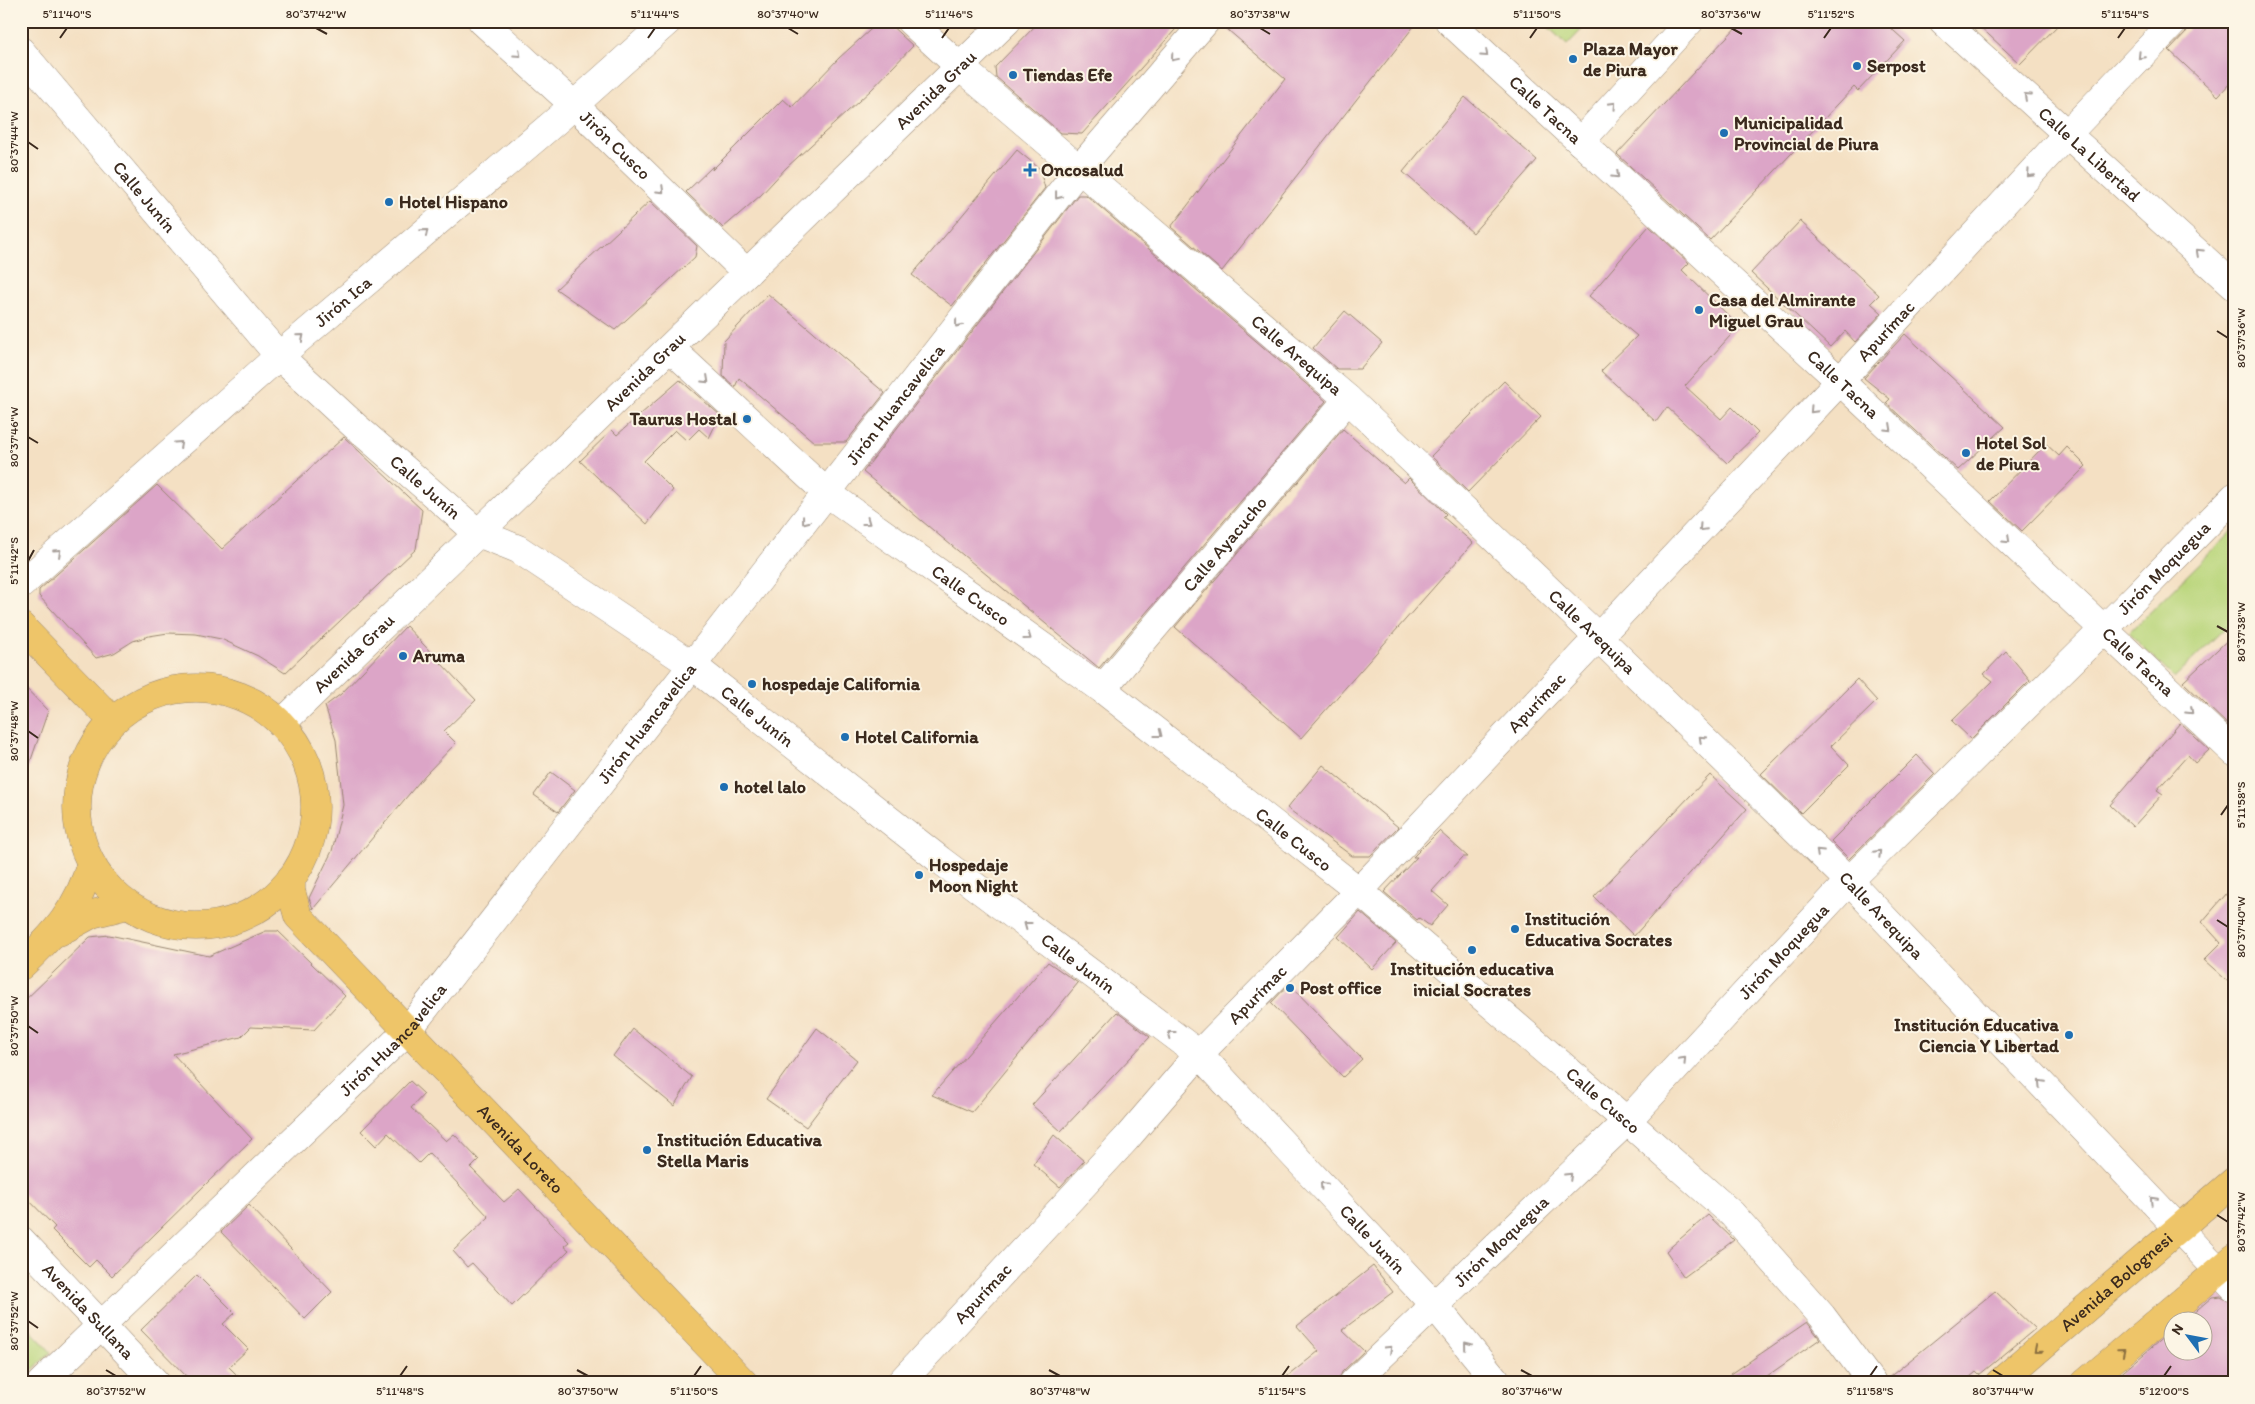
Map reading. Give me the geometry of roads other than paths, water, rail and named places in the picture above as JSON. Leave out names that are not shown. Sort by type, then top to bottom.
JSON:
[{"type":"main road","points":[[21,626],[113,721]]},
{"type":"main road","points":[[180,688],[217,688],[252,701],[282,723],[301,750],[313,782],[314,816],[307,849],[291,878],[275,896],[256,909],[231,920],[205,926],[178,924],[151,918],[128,905],[107,886],[91,863],[80,835],[76,804],[81,773],[94,745],[113,721],[144,699],[180,688]]},
{"type":"main road","points":[[21,966],[53,936],[79,898],[91,863]]},
{"type":"main road","name":"Avenida Loreto","points":[[291,878],[291,891],[298,916],[744,1383]]},
{"type":"main road","points":[[53,936],[92,914],[128,905]]},
{"type":"main road","points":[[256,909],[298,916]]},
{"type":"main road","name":"Avenida Bolognesi","points":[[1999,1383],[2178,1227],[2234,1181]]},
{"type":"main road","points":[[2085,1383],[2229,1272]]},
{"type":"street","name":"Jirón Cusco","points":[[482,21],[574,105],[747,273]]},
{"type":"street","name":"Jirón Ica","points":[[21,585],[279,356],[574,105],[668,21]]},
{"type":"street","name":"Calle Arequipa","points":[[910,21],[960,67],[1348,399],[1849,881],[2178,1227],[2229,1272]]},
{"type":"street","name":"Avenida Grau","points":[[282,723],[1007,21]]},
{"type":"street","name":"Jirón Huancavelica","points":[[41,1383],[99,1324],[408,1030],[1079,169],[1206,21]]},
{"type":"street","name":"Calle Tacna","points":[[1449,21],[1840,381],[2234,752]]},
{"type":"street","points":[[1580,142],[1690,21]]},
{"type":"street","name":"Calle La Libertad","points":[[1943,21],[2234,286]]},
{"type":"street","name":"Apurímac","points":[[900,1383],[1126,1140],[1199,1054],[1359,891],[1840,381],[2068,133],[2175,21]]},
{"type":"street","name":"Calle Junín","points":[[21,51],[279,356],[355,426],[478,533],[518,549],[692,666],[940,860],[1199,1054],[1435,1306],[1498,1383]]},
{"type":"street","name":"Calle Cusco","points":[[670,348],[827,493],[1102,689],[1359,891],[1627,1121],[1732,1214],[1822,1316],[1872,1383]]},
{"type":"street","name":"Calle Ayacucho","points":[[1102,689],[1348,399]]},
{"type":"street","name":"Jirón Moquegua","points":[[1354,1383],[1627,1121],[1849,881],[2103,630],[2234,497]]},
{"type":"street","name":"Avenida Sullana","points":[[21,1240],[156,1383]]},
{"type":"place","name":"Plaza Mayor de Piura","points":[[1573,59]]},
{"type":"place","name":"Serpost","points":[[1857,66]]},
{"type":"place","name":"Tiendas Efe","points":[[1013,75]]},
{"type":"place","name":"Municipalidad Provincial de Piura","points":[[1724,133]]},
{"type":"place","name":"Oncosalud","points":[[1030,170]]},
{"type":"place","name":"Hotel Hispano","points":[[389,202]]},
{"type":"place","name":"Casa del Almirante Miguel Grau","points":[[1699,310]]},
{"type":"place","name":"Taurus Hostal","points":[[747,419]]},
{"type":"place","name":"Hotel Sol de Piura","points":[[1966,453]]},
{"type":"place","name":"Aruma","points":[[403,656]]},
{"type":"place","name":"hospedaje California","points":[[752,684]]},
{"type":"place","name":"Hotel California","points":[[845,737]]},
{"type":"place","name":"hotel lalo","points":[[724,787]]},
{"type":"place","name":"Hospedaje Moon Night","points":[[919,875]]},
{"type":"place","name":"Institución Educativa Socrates","points":[[1515,929]]},
{"type":"place","name":"Institución educativa inicial Socrates","points":[[1472,950]]},
{"type":"place","name":"Post office","points":[[1290,988]]},
{"type":"place","name":"Institución Educativa Ciencia Y Libertad","points":[[2069,1035]]},
{"type":"place","name":"Institución Educativa Stella Maris","points":[[647,1150]]}]
